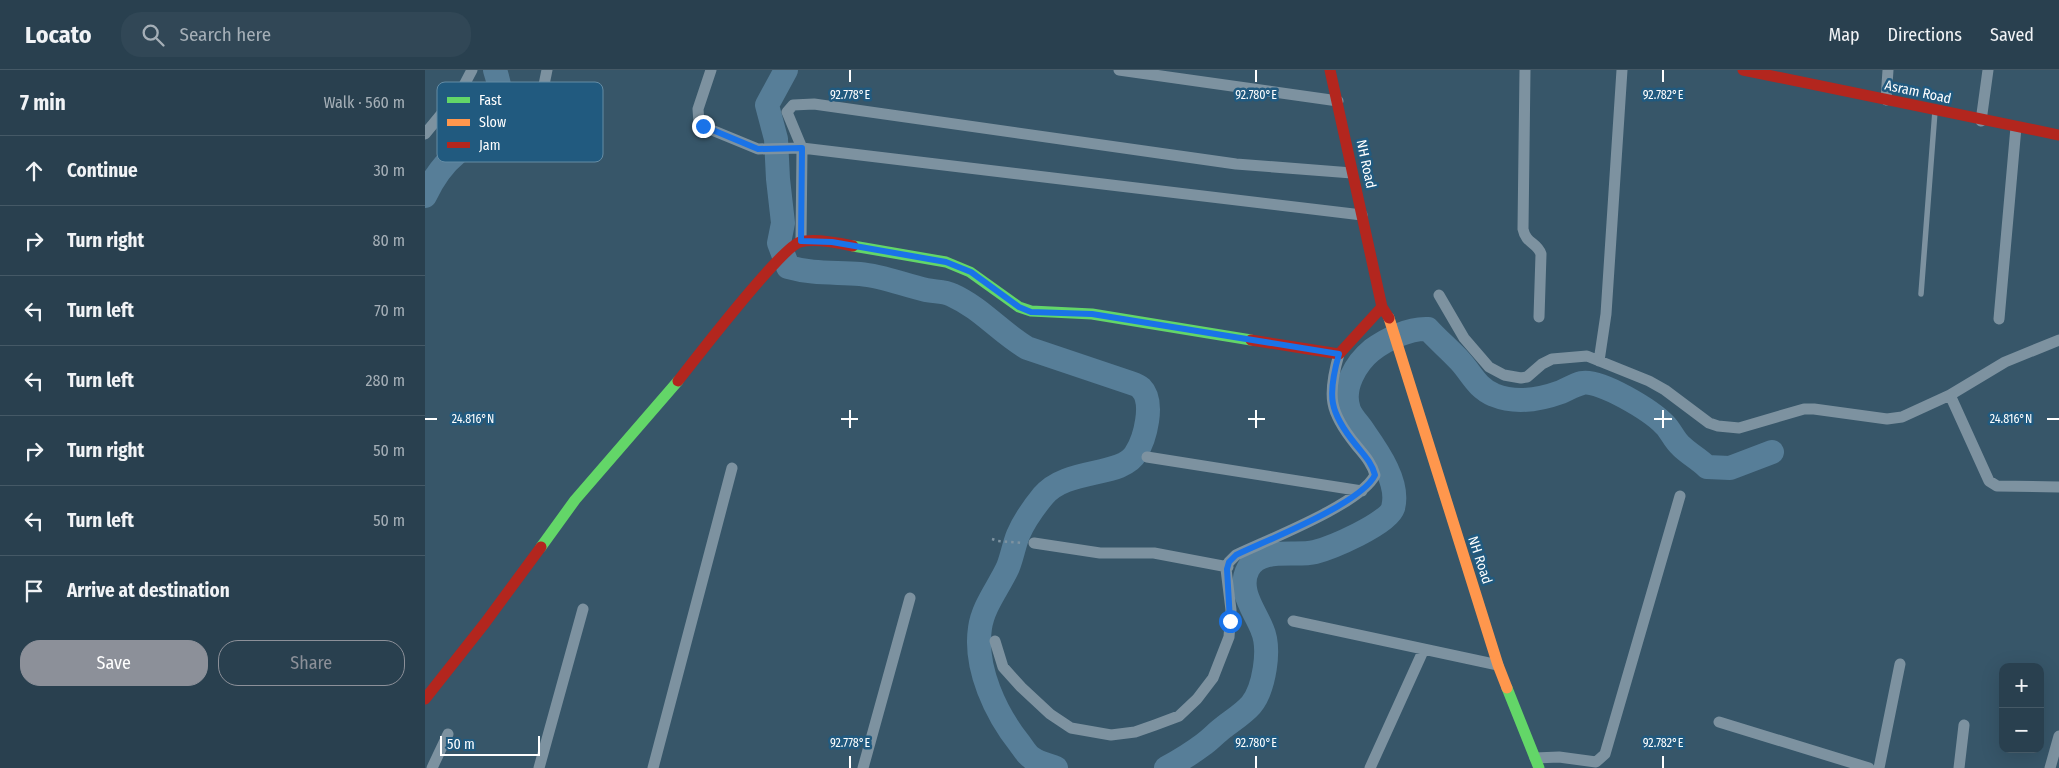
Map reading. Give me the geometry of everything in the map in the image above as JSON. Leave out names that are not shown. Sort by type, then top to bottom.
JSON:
[{"type":"street","points":[[466,82],[472,70]]},
{"type":"street","points":[[711,70],[698,109],[699,122],[703,126],[758,149],[802,148],[1362,215]]},
{"type":"street","points":[[1119,70],[1338,101]]},
{"type":"street","name":"NH Road","points":[[1330,70],[1382,307],[1391,322],[1498,665],[1537,763]]},
{"type":"street","points":[[1525,70],[1523,229],[1525,238],[1536,246],[1541,254],[1539,317]]},
{"type":"street","points":[[1599,361],[1606,314],[1622,70]]},
{"type":"street","name":"Asram Road","points":[[1743,70],[2059,135]]},
{"type":"street","points":[[1886,100],[1888,70]]},
{"type":"street","points":[[1981,120],[1988,70]]},
{"type":"street","points":[[797,243],[802,148],[787,112],[793,105],[814,104],[1236,164],[1352,173]]},
{"type":"street","points":[[425,134],[437,119]]},
{"type":"street","points":[[1999,319],[2017,127]]},
{"type":"street","points":[[425,699],[485,623],[575,500],[654,409],[773,265],[797,243],[832,242],[946,262],[971,272],[1019,307],[1031,312],[1092,314],[1339,354]]},
{"type":"street","points":[[1439,295],[1464,338],[1489,367],[1504,375],[1521,378],[1552,359],[1568,356],[1587,356],[1665,390],[1709,423],[1739,428],[1804,409],[1894,419],[1913,413],[1950,395],[2005,362],[2059,340]]},
{"type":"street","points":[[995,641],[1003,667],[1050,714],[1071,728],[1111,735],[1135,732],[1179,716],[1197,699],[1213,678],[1229,637],[1231,610],[1227,567],[1236,555],[1330,510],[1362,491],[1375,475],[1370,463],[1345,432],[1332,407],[1333,382],[1339,354],[1382,307]]},
{"type":"street","points":[[1950,395],[1989,481],[1997,486],[2059,487]]},
{"type":"street","points":[[1147,457],[1362,491]]},
{"type":"street","points":[[653,768],[732,468]]},
{"type":"street","points":[[1537,763],[1559,757],[1596,762],[1605,754],[1679,496]]},
{"type":"street","points":[[1034,543],[1100,553],[1154,553],[1227,567]]},
{"type":"street","points":[[863,768],[910,598]]},
{"type":"street","points":[[539,768],[583,609]]},
{"type":"street","points":[[1293,621],[1498,665]]},
{"type":"street","points":[[1370,768],[1424,649]]},
{"type":"street","points":[[1879,768],[1900,664]]},
{"type":"street","points":[[1719,722],[1869,768]]},
{"type":"street","points":[[1959,768],[1964,724]]},
{"type":"street","points":[[432,768],[448,734]]},
{"type":"street","points":[[2050,768],[2059,736]]},
{"type":"lane","points":[[1921,294],[1935,111]]},
{"type":"path","points":[[992,538],[998,541],[1034,543]]},
{"type":"waterway","points":[[495,70],[498,82]]},
{"type":"waterway","points":[[786,70],[767,105],[776,139],[783,223],[779,243],[788,267],[815,272],[869,275],[949,294],[981,313],[1027,348],[1134,384],[1141,388],[1145,394],[1148,411],[1147,420],[1143,439],[1136,453],[1129,461],[1119,466],[1066,481],[1053,487],[1043,496],[1029,514],[1020,530],[1008,567],[984,612],[980,628],[980,659],[995,705],[1011,732],[1028,755],[1037,761],[1056,768]]},
{"type":"waterway","points":[[425,196],[447,162]]},
{"type":"waterway","points":[[1166,768],[1207,742],[1245,711],[1256,698],[1263,679],[1266,647],[1265,637],[1248,600],[1245,585],[1248,569],[1254,562],[1261,557],[1269,555],[1315,552],[1333,546],[1370,528],[1381,521],[1393,508],[1394,498],[1391,478],[1375,449],[1350,413],[1347,402],[1351,377],[1356,369],[1366,355],[1391,338],[1413,330],[1428,329],[1460,361],[1483,388],[1502,398],[1536,399],[1561,392],[1582,383],[1601,386],[1625,397],[1649,412],[1667,427],[1687,452],[1707,467],[1730,468],[1772,452]]},
{"type":"traffic: fast","points":[[853,246],[946,262],[970,272],[1019,307],[1031,311],[1092,314],[1251,340]]},
{"type":"traffic: fast","points":[[541,547],[575,500],[678,381]]},
{"type":"traffic: fast","points":[[1507,688],[1539,768]]},
{"type":"traffic: slow","points":[[1389,318],[1498,665],[1507,688]]},
{"type":"traffic: jam","points":[[1330,70],[1382,307],[1389,318]]},
{"type":"traffic: jam","points":[[1743,70],[2059,135]]},
{"type":"traffic: jam","points":[[678,381],[758,282],[790,249],[800,242],[806,241],[827,241],[853,246]]},
{"type":"traffic: jam","points":[[1251,340],[1339,354],[1382,307]]},
{"type":"traffic: jam","points":[[425,699],[485,623],[541,547]]},
{"type":"route","points":[[703,126],[758,149],[802,148],[801,241],[832,242],[946,262],[971,272],[1019,307],[1031,312],[1092,314],[1339,354],[1333,382],[1332,407],[1345,432],[1370,463],[1375,475],[1362,491],[1330,510],[1236,555],[1229,562],[1227,569],[1231,610],[1230,621]]}]
